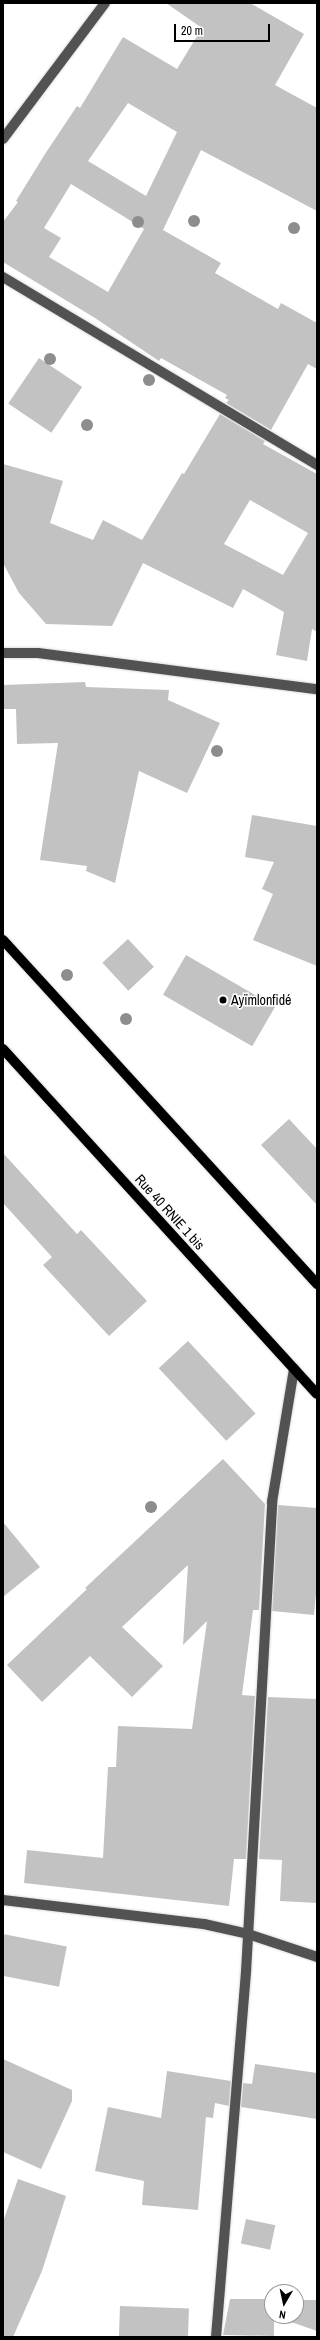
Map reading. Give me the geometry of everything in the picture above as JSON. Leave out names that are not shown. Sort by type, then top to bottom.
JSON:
[{"type":"main road","points":[[3,940],[317,1284]]},
{"type":"main road","name":"Rue 40 RNIE 1 bis","points":[[3,1049],[317,1394]]},
{"type":"street","points":[[3,139],[105,3]]},
{"type":"street","points":[[3,277],[317,465]]},
{"type":"street","points":[[3,653],[38,653],[317,689]]},
{"type":"street","points":[[216,2337],[248,1934],[272,1502],[294,1369]]},
{"type":"street","points":[[3,1900],[204,1924],[248,1934],[317,1957]]},
{"type":"building","points":[[166,3],[250,3],[304,34],[275,85],[317,108],[317,211],[201,150],[163,230],[221,263],[215,273],[278,309],[281,303],[317,323],[317,369],[308,364],[271,430],[226,403],[229,400],[225,398],[227,395],[161,358],[159,361],[95,318],[3,262],[3,222],[18,202],[16,201],[77,106],[80,108],[123,37],[177,69],[202,28]],"holes":[[[128,103],[177,132],[146,196],[88,161]],[[71,184],[144,229],[108,292],[49,257],[61,238],[44,228]]]},
{"type":"building","points":[[39,358],[82,387],[51,433],[8,404]]},
{"type":"building","points":[[220,414],[265,441],[263,444],[317,474],[317,632],[312,629],[307,661],[276,655],[284,612],[243,589],[233,608],[143,563],[112,626],[46,624],[19,593],[3,563],[3,464],[63,481],[50,523],[93,540],[103,520],[142,540],[182,473],[184,474]],"holes":[[[250,500],[308,533],[283,575],[224,544]]]},
{"type":"building","points":[[85,682],[86,687],[169,690],[168,700],[220,723],[187,793],[139,771],[115,883],[86,871],[87,866],[40,860],[58,743],[17,744],[16,709],[3,709],[3,685]]},
{"type":"building","points":[[252,815],[317,826],[317,966],[253,940],[273,894],[262,889],[274,862],[245,857]]},
{"type":"building","points":[[128,939],[154,967],[128,991],[102,963]]},
{"type":"building","points":[[186,955],[275,1006],[252,1046],[163,995]]},
{"type":"building","points":[[289,1119],[317,1149],[317,1205],[261,1145]]},
{"type":"building","points":[[3,1153],[77,1234],[81,1230],[147,1301],[109,1336],[43,1265],[52,1257],[3,1203]]},
{"type":"building","points":[[188,1341],[256,1413],[226,1441],[159,1368]]},
{"type":"building","points":[[223,1459],[265,1504],[259,1610],[253,1610],[242,1695],[255,1696],[246,1859],[234,1859],[229,1906],[24,1883],[27,1850],[103,1858],[108,1767],[116,1767],[118,1726],[192,1729],[207,1621],[183,1645],[188,1565],[122,1627],[163,1666],[132,1697],[90,1656],[42,1702],[7,1665],[87,1589],[85,1588]]},
{"type":"building","points":[[278,1505],[317,1508],[317,1582],[314,1615],[272,1611]]},
{"type":"building","points":[[3,1522],[40,1567],[3,1597]]},
{"type":"building","points":[[268,1697],[317,1699],[317,1903],[280,1901],[282,1860],[259,1859]]},
{"type":"building","points":[[3,1934],[67,1946],[59,1987],[3,1976]]},
{"type":"building","points":[[3,2059],[72,2090],[72,2101],[41,2169],[3,2152]]},
{"type":"building","points":[[255,2064],[317,2073],[317,2119],[241,2107],[243,2083],[252,2084]]},
{"type":"building","points":[[167,2071],[231,2081],[229,2106],[215,2103],[213,2118],[206,2117],[198,2210],[142,2205],[144,2181],[95,2171],[108,2107],[161,2118]]},
{"type":"building","points":[[18,2179],[66,2196],[42,2271],[13,2337],[3,2337],[3,2222]]},
{"type":"building","points":[[246,2219],[275,2225],[270,2250],[241,2243]]},
{"type":"building","points":[[230,2299],[264,2299],[264,2324],[274,2324],[274,2336],[223,2335]]},
{"type":"building","points":[[304,2300],[317,2300],[317,2331],[297,2324],[304,2324]]},
{"type":"building","points":[[120,2306],[189,2308],[188,2337],[119,2337]]},
{"type":"place","name":"Ayïmlonfidé","points":[[223,1000]]}]
